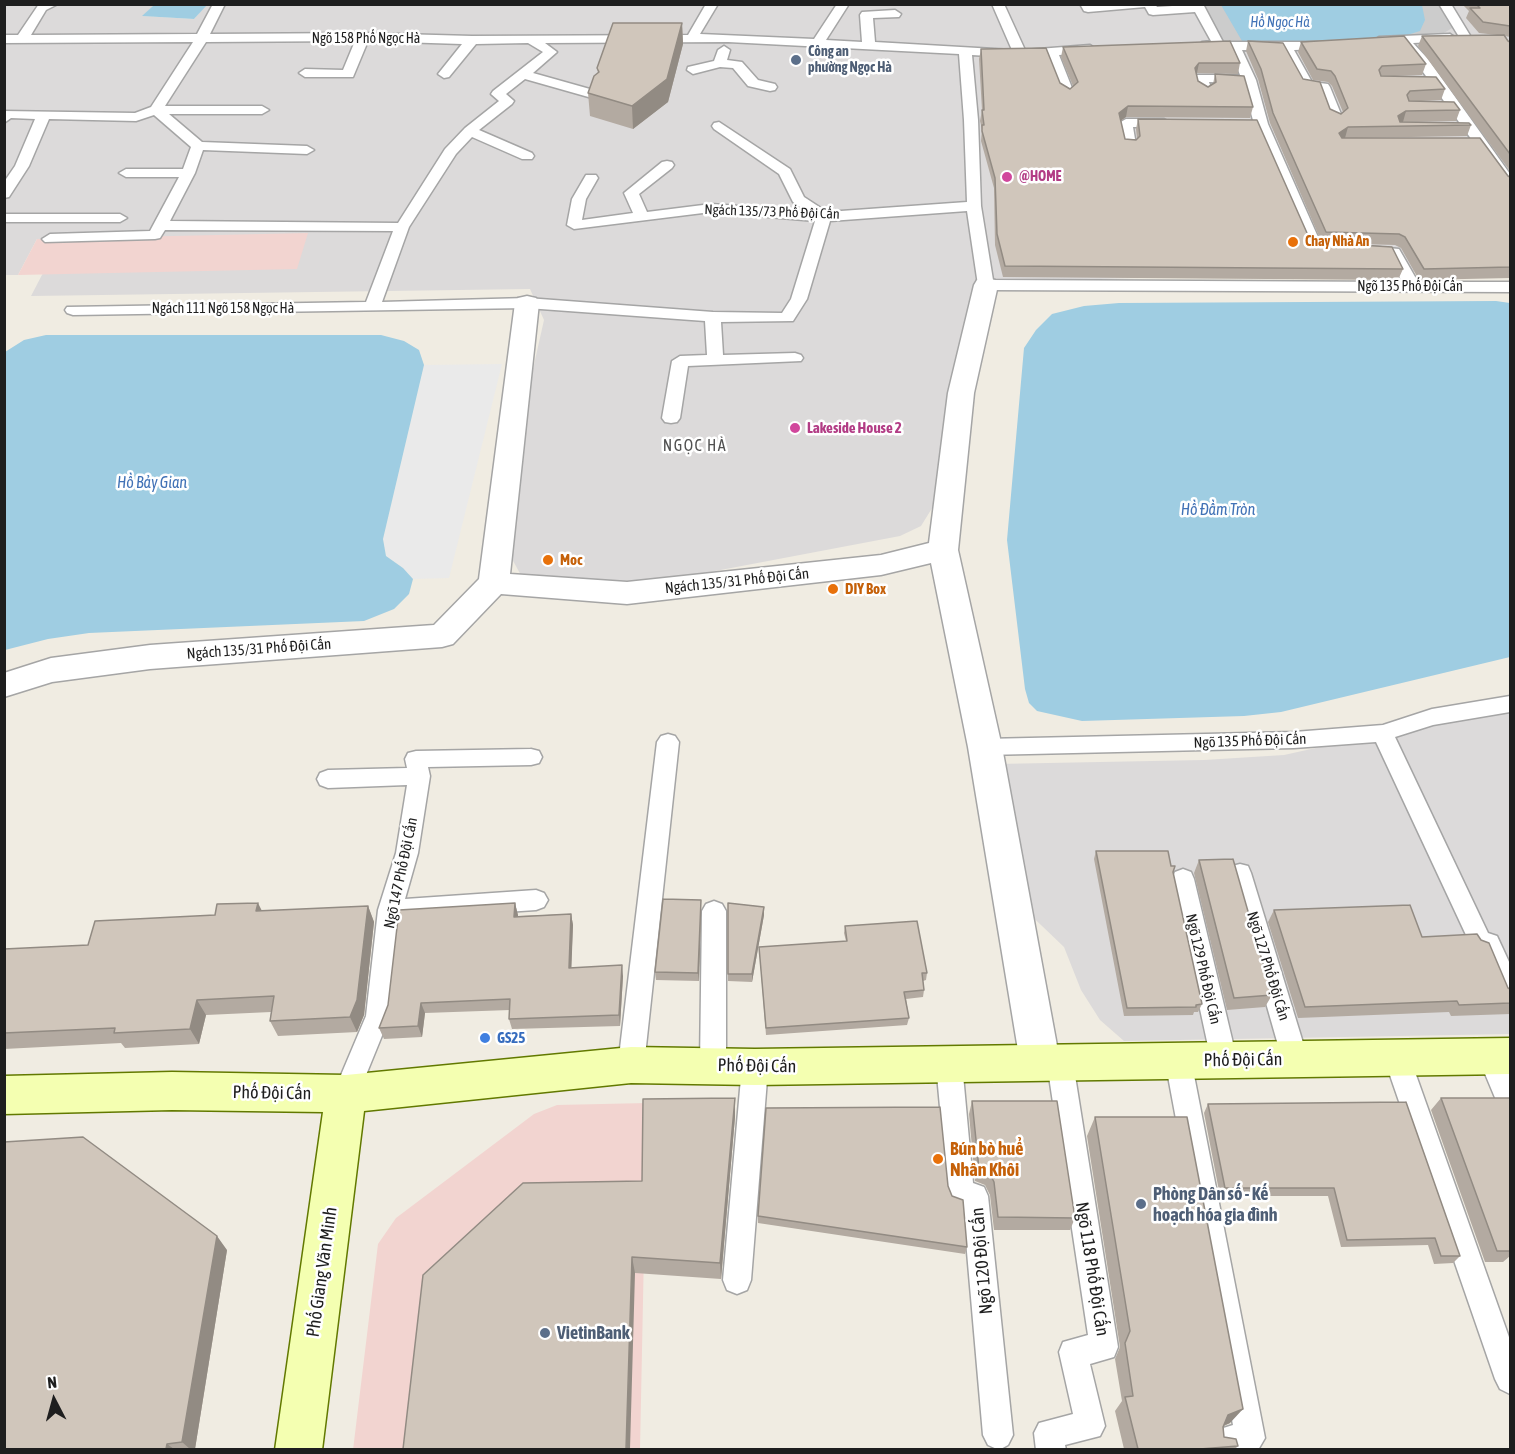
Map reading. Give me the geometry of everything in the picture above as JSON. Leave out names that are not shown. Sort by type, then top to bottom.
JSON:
[{"type":"street","points":[[986,285],[961,393],[943,550],[1050,1062]]},
{"type":"street","points":[[494,582],[527,303]]},
{"type":"street","name":"Ngách 135/31 Phố Đội Cấn","points":[[4,685],[51,670],[150,657],[442,636],[494,582],[627,592],[881,566],[943,550]]},
{"type":"street","name":"Phố Đội Cấn","points":[[4,1095],[171,1091],[346,1094],[631,1065],[755,1067],[1501,1057]]},
{"type":"street","name":"Phố Giang Văn Minh","points":[[298,1449],[346,1094]]},
{"type":"lane","points":[[22,39],[41,8],[52,4]]},
{"type":"lane","points":[[156,110],[201,39],[219,4]]},
{"type":"lane","points":[[692,38],[712,4]]},
{"type":"lane","points":[[817,44],[843,4]]},
{"type":"lane","points":[[998,4],[1020,54]]},
{"type":"lane","points":[[1088,9],[1142,4]]},
{"type":"lane","points":[[1149,4],[1154,10],[1198,6],[1218,45]]},
{"type":"lane","points":[[1369,42],[1470,38],[1445,4]]},
{"type":"lane","points":[[869,44],[866,15],[896,14]]},
{"type":"lane","points":[[305,73],[348,74],[363,37]]},
{"type":"lane","points":[[720,63],[728,38]]},
{"type":"lane","name":"Ngõ 158 Phố Ngọc Hà","points":[[4,39],[728,38],[1020,54],[1108,48]]},
{"type":"lane","points":[[444,74],[472,40]]},
{"type":"lane","points":[[531,40],[551,52],[498,94],[507,101],[470,131],[450,152],[402,227],[372,308],[527,303],[713,317],[787,318],[799,299],[824,217],[798,199],[785,172],[719,126]]},
{"type":"lane","points":[[1404,40],[1470,127],[1474,142],[1510,183]]},
{"type":"lane","points":[[1196,46],[1287,47],[1345,44]]},
{"type":"lane","points":[[1234,45],[1249,80],[1255,124],[1315,249],[1394,252],[1413,287]]},
{"type":"lane","points":[[1287,47],[1307,85],[1323,87],[1336,119]]},
{"type":"lane","points":[[965,50],[971,120],[974,206],[986,285]]},
{"type":"lane","points":[[1051,52],[1067,93]]},
{"type":"lane","points":[[693,70],[720,63],[737,65],[753,83],[770,87]]},
{"type":"lane","points":[[522,74],[592,94]]},
{"type":"lane","points":[[1205,91],[1202,78],[1249,80]]},
{"type":"lane","points":[[1415,81],[1437,81]]},
{"type":"lane","points":[[1434,107],[1455,106]]},
{"type":"lane","points":[[156,110],[198,146],[307,150]]},
{"type":"lane","points":[[4,119],[7,114],[136,117],[156,110],[262,110]]},
{"type":"lane","points":[[4,194],[22,166],[43,116]]},
{"type":"lane","points":[[1129,145],[1126,123],[1182,123]]},
{"type":"lane","points":[[1448,127],[1470,127]]},
{"type":"lane","points":[[470,131],[527,156]]},
{"type":"lane","points":[[50,239],[154,235],[188,173],[198,146]]},
{"type":"lane","points":[[642,218],[631,193],[667,165]]},
{"type":"lane","points":[[126,172],[188,173]]},
{"type":"lane","name":"Ngách 135/73 Phố Đội Cấn","points":[[591,178],[579,199],[574,225],[711,208],[824,217],[974,206]]},
{"type":"lane","points":[[4,218],[120,218]]},
{"type":"lane","points":[[159,225],[402,227]]},
{"type":"lane","name":"Ngõ 135 Phố Đội Cấn","points":[[986,285],[1510,287]]},
{"type":"lane","name":"Ngách 111 Ngõ 158 Ngọc Hà","points":[[73,310],[372,308]]},
{"type":"lane","points":[[713,317],[715,358]]},
{"type":"lane","points":[[671,418],[680,361],[715,358],[795,358]]},
{"type":"lane","name":"Ngõ 135 Phố Đội Cấn","points":[[985,747],[1294,740],[1383,734],[1432,717],[1510,704]]},
{"type":"lane","points":[[1383,734],[1481,943],[1489,943],[1510,990]]},
{"type":"lane","points":[[631,1065],[668,742]]},
{"type":"lane","name":"Ngõ 147 Phố Đội Cấn","points":[[346,1094],[378,1016],[390,910],[408,854],[419,777],[416,759],[531,757]]},
{"type":"lane","points":[[328,779],[419,777]]},
{"type":"lane","name":"Ngõ 127 Phố Đội Cấn","points":[[1240,873],[1295,1059]]},
{"type":"lane","name":"Ngõ 129 Phố Đội Cấn","points":[[1183,879],[1224,1060]]},
{"type":"lane","points":[[390,910],[537,900]]},
{"type":"lane","points":[[713,1065],[714,911]]},
{"type":"lane","points":[[1501,1057],[1510,1104]]},
{"type":"lane","points":[[1397,1058],[1510,1379]]},
{"type":"lane","points":[[1178,1060],[1250,1438],[1228,1441],[1229,1449]]},
{"type":"lane","name":"Ngõ 118 Phố Đội Cấn","points":[[1050,1062],[1104,1347],[1073,1352],[1090,1426],[1049,1433],[1051,1449]]},
{"type":"lane","name":"Ngõ 120 Đội Cấn","points":[[949,1064],[961,1192],[975,1196],[998,1435]]},
{"type":"lane","points":[[737,1280],[755,1067]]},
{"type":"shaded area","points":[[207,4],[1193,4],[1219,47],[1443,5],[1510,5],[1510,269],[977,282],[934,505],[921,526],[900,536],[673,579],[579,584],[522,577],[507,550],[531,378],[544,320],[530,289],[31,296],[43,273],[37,239],[18,275],[5,275],[4,5],[154,5],[143,16],[194,19]]},
{"type":"shaded area","name":"Hồ Ngọc Hà","points":[[1193,5],[1443,5],[1457,25],[1429,42],[1218,47]]},
{"type":"shaded area","points":[[308,233],[297,269],[18,275],[37,239]]},
{"type":"shaded area","points":[[502,364],[449,578],[413,579],[403,568],[386,556],[383,539],[424,365]]},
{"type":"shaded area","points":[[1510,705],[1510,1034],[1124,1041],[1100,1020],[1081,990],[1064,947],[1019,904],[996,764],[1204,760],[1284,755]]},
{"type":"shaded area","points":[[647,1103],[640,1449],[353,1450],[378,1244],[396,1218],[534,1114],[557,1105]]},
{"type":"water","points":[[154,5],[207,5],[194,19],[142,16]]},
{"type":"water","name":"Hồ Ngọc Hà","points":[[1221,5],[1422,5],[1425,20],[1420,31],[1404,36],[1252,44],[1242,41]]},
{"type":"water","name":"Hồ Đầm Tròn","points":[[1496,301],[1510,303],[1510,657],[1281,712],[1244,716],[1082,721],[1037,711],[1029,703],[1025,689],[1007,540],[1024,348],[1036,330],[1052,314],[1084,306],[1119,303]]},
{"type":"water","name":"Hồ Bảy Gian","points":[[46,335],[381,335],[404,341],[419,350],[424,365],[383,539],[386,556],[403,568],[413,579],[409,594],[394,609],[364,621],[89,633],[48,639],[5,650],[5,352],[24,340]]},
{"type":"building","points":[[1476,4],[1510,4],[1510,26],[1483,22],[1470,8],[1480,8]]},
{"type":"building","points":[[613,23],[682,23],[667,79],[632,106],[588,93],[594,76],[599,72],[597,68]]},
{"type":"building","points":[[1504,35],[1510,42],[1510,154],[1422,36]]},
{"type":"building","points":[[1404,36],[1426,64],[1382,66],[1379,70],[1381,76],[1436,77],[1445,89],[1410,91],[1407,95],[1409,101],[1454,102],[1460,110],[1406,111],[1398,116],[1400,122],[1469,123],[1471,125],[1348,127],[1339,133],[1342,138],[1480,138],[1510,177],[1510,267],[1424,269],[1405,237],[1399,234],[1326,232],[1273,113],[1261,69],[1248,41],[1283,43],[1303,79],[1320,82],[1330,109],[1341,114],[1348,108],[1335,76],[1331,71],[1317,69],[1301,42]]},
{"type":"building","points":[[1230,41],[1240,63],[1199,63],[1195,68],[1198,81],[1208,87],[1216,82],[1215,74],[1244,76],[1253,107],[1128,106],[1119,113],[1125,139],[1136,140],[1140,136],[1138,119],[1257,120],[1311,242],[1392,247],[1403,269],[1005,266],[997,234],[995,178],[982,131],[982,125],[984,125],[982,110],[984,110],[981,49],[1046,48],[1060,83],[1070,89],[1078,82],[1063,47]]},
{"type":"building","points":[[1096,851],[1168,851],[1171,866],[1175,866],[1173,872],[1202,1004],[1196,1007],[1127,1008]]},
{"type":"building","points":[[1233,859],[1272,995],[1234,998],[1199,860]]},
{"type":"building","points":[[663,899],[701,900],[698,973],[655,972]]},
{"type":"building","points":[[258,903],[256,911],[368,906],[357,1000],[350,1017],[270,1021],[274,996],[197,1000],[190,1029],[114,1033],[115,1028],[4,1033],[4,949],[88,945],[95,921],[215,915],[217,904]]},
{"type":"building","points":[[515,903],[514,917],[571,914],[569,968],[622,965],[619,1015],[509,1019],[510,999],[421,1003],[418,1026],[379,1028],[388,1005],[399,910]]},
{"type":"building","points":[[728,903],[764,907],[752,974],[728,974]]},
{"type":"building","points":[[1410,905],[1422,937],[1477,934],[1481,940],[1489,943],[1510,989],[1510,1003],[1459,1005],[1457,1001],[1305,1007],[1274,910]]},
{"type":"building","points":[[917,921],[927,973],[922,973],[924,990],[904,992],[909,1018],[766,1028],[759,947],[847,941],[845,926]]},
{"type":"building","points":[[735,1098],[720,1263],[632,1257],[626,1449],[403,1449],[423,1275],[523,1183],[642,1181],[643,1099]]},
{"type":"building","points":[[1441,1098],[1510,1099],[1510,1251],[1497,1251]]},
{"type":"building","points":[[972,1101],[1057,1101],[1075,1218],[998,1217],[994,1182],[989,1172],[979,1169]]},
{"type":"building","points":[[1406,1102],[1460,1256],[1441,1256],[1435,1238],[1347,1240],[1334,1188],[1225,1188],[1208,1104]]},
{"type":"building","points":[[940,1107],[948,1186],[952,1196],[963,1200],[967,1247],[758,1216],[766,1108]]},
{"type":"building","points":[[1095,1117],[1187,1117],[1243,1409],[1228,1415],[1223,1427],[1224,1437],[1236,1439],[1238,1446],[1200,1449],[1138,1449],[1125,1397],[1133,1396],[1125,1343],[1130,1331]]},
{"type":"building","points":[[83,1137],[217,1236],[182,1442],[167,1444],[166,1449],[4,1449],[4,1142]]},
{"type":"place","name":"Công an phường Ngọc Hà","points":[[796,60]]},
{"type":"place","name":"@HOME","points":[[1007,177]]},
{"type":"place","name":"Chay Nhà An","points":[[1293,242]]},
{"type":"place","name":"Lakeside House 2","points":[[795,428]]},
{"type":"place","name":"Moc","points":[[548,560]]},
{"type":"place","name":"DIY Box","points":[[833,589]]},
{"type":"place","name":"GS25","points":[[485,1038]]},
{"type":"place","name":"Bún bò huể Nhân Khôi","points":[[938,1159]]},
{"type":"place","name":"Phòng Dân số - Kế hoạch hóa gia đình","points":[[1141,1204]]},
{"type":"place","name":"VietinBank","points":[[545,1333]]},
{"type":"district","name":"NGỌC HÀ","points":[[695,446]]}]
